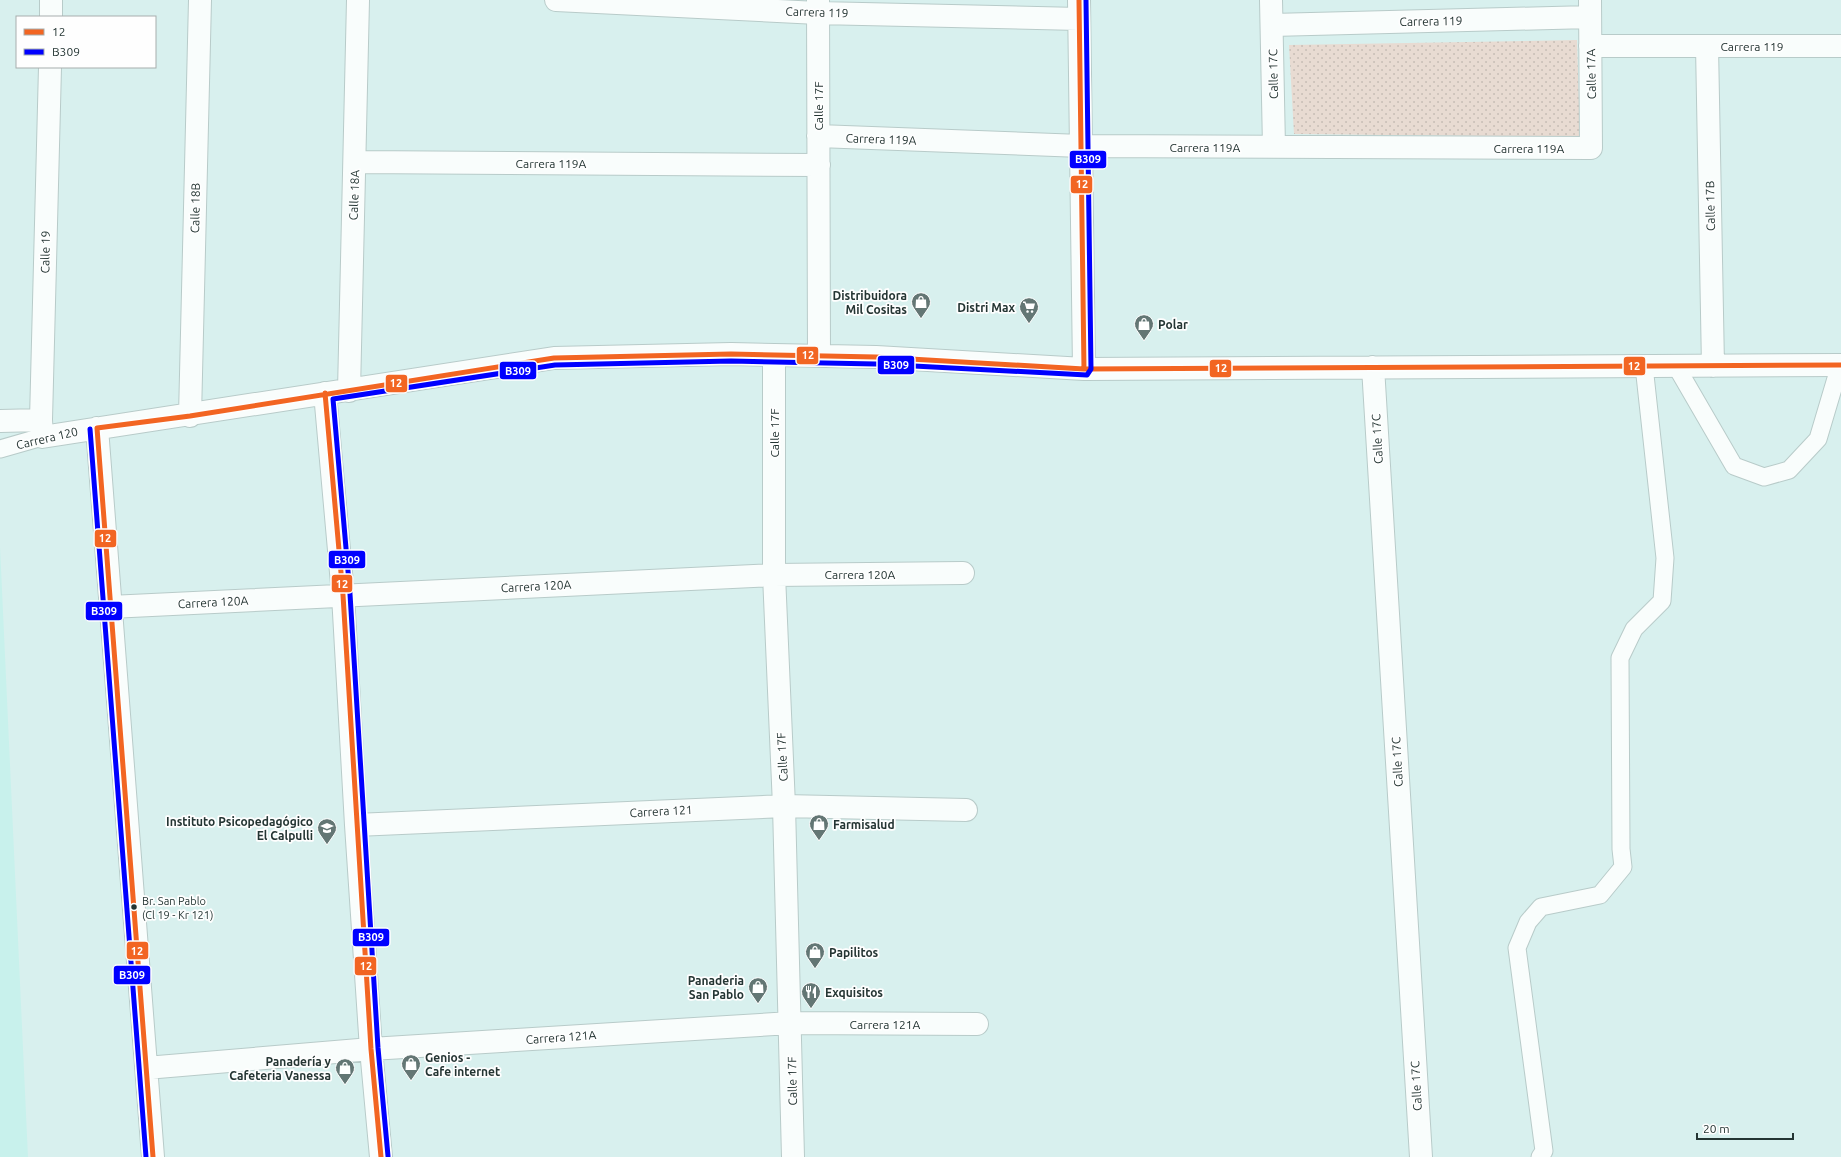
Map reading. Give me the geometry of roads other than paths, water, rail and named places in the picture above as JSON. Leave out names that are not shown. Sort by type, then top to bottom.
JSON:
[{"type":"street","points":[[51,0],[51,16]]},
{"type":"street","name":"Calle 18B","points":[[190,416],[200,0]]},
{"type":"street","name":"Calle 18A","points":[[349,391],[358,0]]},
{"type":"street","name":"Carrera 119","points":[[556,0],[1079,10]]},
{"type":"street","name":"Calle 17C","points":[[1271,0],[1274,147]]},
{"type":"street","name":"Calle 17F","points":[[818,6],[819,356]]},
{"type":"street","name":"Carrera 119","points":[[1272,25],[1590,8]]},
{"type":"street","name":"Calle 17A","points":[[1590,8],[1591,148]]},
{"type":"street","points":[[1079,10],[1084,369]]},
{"type":"street","name":"Carrera 119","points":[[1590,46],[1841,46]]},
{"type":"street","name":"Calle 17B","points":[[1707,46],[1713,366]]},
{"type":"street","name":"Calle 19","points":[[42,429],[50,68]]},
{"type":"street","name":"Carrera 119A","points":[[818,136],[1081,146],[1591,148]]},
{"type":"street","name":"Carrera 119A","points":[[355,162],[818,165]]},
{"type":"street","name":"Carrera 120","points":[[0,421],[42,429],[97,428],[190,416],[325,393],[349,391],[554,358],[731,354],[876,357],[1084,369],[1841,366]]},
{"type":"street","name":"Calle 17F","points":[[774,356],[774,575],[784,806],[791,1023],[793,1157]]},
{"type":"street","name":"Calle 17C","points":[[1373,367],[1421,1157]]},
{"type":"street","points":[[325,393],[343,595],[371,1049],[381,1157]]},
{"type":"street","points":[[97,428],[153,1157]]},
{"type":"street","name":"Carrera 120A","points":[[110,607],[774,575],[963,573]]},
{"type":"street","name":"Carrera 121","points":[[356,825],[784,806],[966,810]]},
{"type":"street","name":"Carrera 121A","points":[[146,1068],[371,1049],[791,1023],[977,1024]]},
{"type":"lane","points":[[1540,1157],[1544,1151],[1517,948],[1528,922],[1541,907],[1600,895],[1622,867],[1620,658],[1634,629],[1662,601],[1665,558],[1644,366]]},
{"type":"lane","points":[[1676,366],[1734,466],[1764,476],[1789,470],[1818,439],[1841,366]]},
{"type":"lane","name":"Carrera 120","points":[[0,449],[42,429]]},
{"type":"place","name":"Distribuidora Mil Cositas","points":[[921,319]]},
{"type":"place","name":"Distri Max","points":[[1029,324]]},
{"type":"place","name":"Polar","points":[[1144,341]]},
{"type":"place","name":"Farmisalud","points":[[819,841]]},
{"type":"place","name":"Instituto Psicopedagógico El Calpulli","points":[[327,845]]},
{"type":"place","name":"Br. San Pablo (Cl 19 - Kr 121)","points":[[134,907]]},
{"type":"place","name":"Papilitos","points":[[815,969]]},
{"type":"place","name":"Panaderia San Pablo","points":[[758,1004]]},
{"type":"place","name":"Exquisitos","points":[[811,1009]]},
{"type":"place","name":"Genios - Cafe internet","points":[[411,1081]]},
{"type":"place","name":"Panadería y Cafeteria Vanessa","points":[[345,1085]]}]
